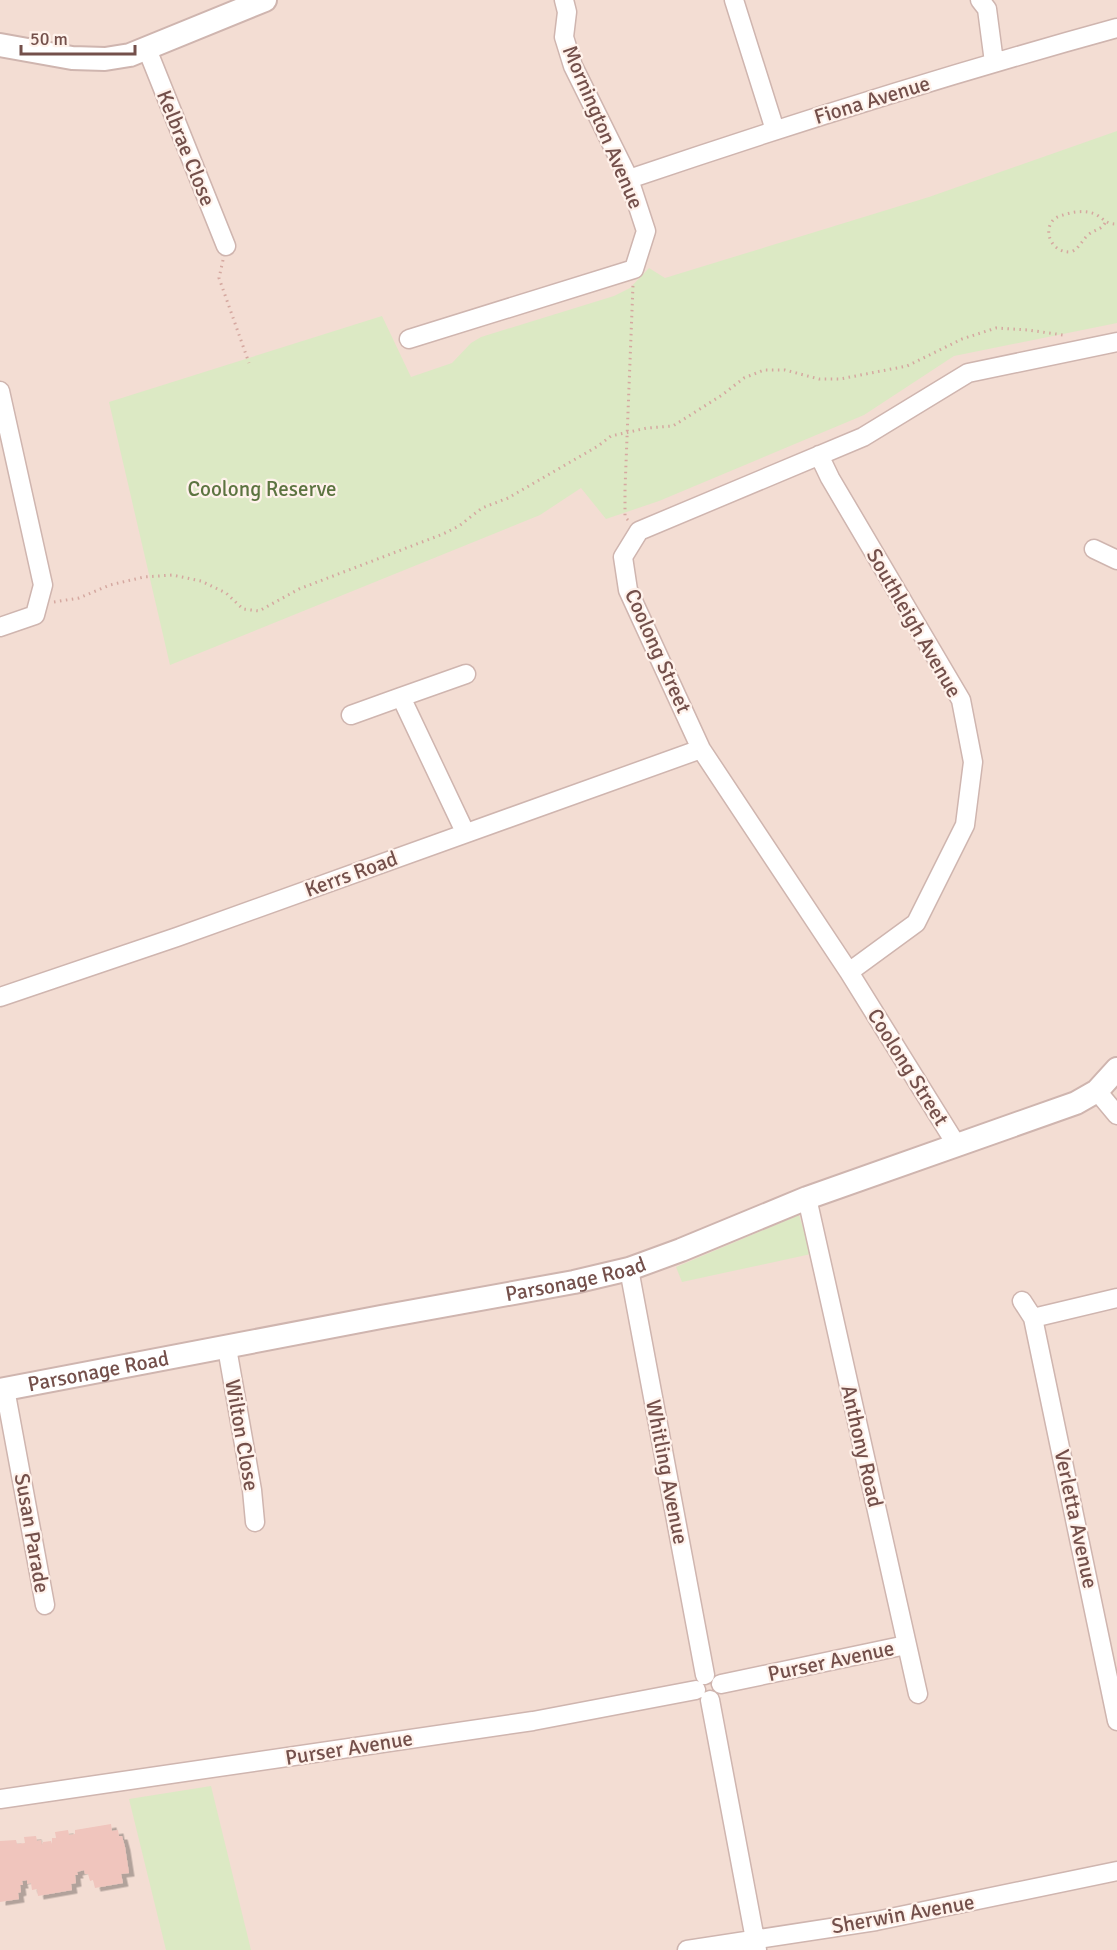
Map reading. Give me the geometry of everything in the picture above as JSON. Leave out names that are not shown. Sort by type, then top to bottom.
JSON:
[{"type":"street","points":[[0,45],[53,56],[105,59],[130,55],[265,0]]},
{"type":"street","name":"Mornington Avenue","points":[[564,0],[567,12],[564,37],[573,66],[629,179],[646,231],[634,269]]},
{"type":"street","points":[[734,0],[775,130]]},
{"type":"street","points":[[980,0],[987,9],[994,62]]},
{"type":"street","name":"Fiona Avenue","points":[[629,179],[775,130],[994,62],[1117,28]]},
{"type":"street","name":"Kelbrae Close","points":[[147,49],[226,246]]},
{"type":"street","points":[[409,339],[634,269]]},
{"type":"street","points":[[639,531],[878,429],[968,373],[1117,342]]},
{"type":"street","points":[[0,391],[43,585],[35,615],[0,627]]},
{"type":"street","name":"Southleigh Avenue","points":[[819,455],[830,478],[961,700],[973,762],[965,825],[916,923],[849,972]]},
{"type":"street","name":"Coolong Street","points":[[639,531],[623,557],[628,590],[701,749],[849,972],[956,1144]]},
{"type":"street","points":[[1094,549],[1117,560]]},
{"type":"street","points":[[351,715],[466,674]]},
{"type":"street","points":[[401,697],[465,832]]},
{"type":"street","name":"Kerrs Road","points":[[0,997],[177,937],[701,749]]},
{"type":"street","name":"Parsonage Road","points":[[3,1390],[574,1282],[629,1269],[807,1198],[1076,1103],[1097,1091],[1117,1069]]},
{"type":"street","points":[[1097,1091],[1117,1115]]},
{"type":"street","name":"Anthony Road","points":[[807,1198],[918,1694]]},
{"type":"street","name":"Whitling Avenue","points":[[629,1269],[757,1945]]},
{"type":"street","points":[[1033,1318],[1117,1298]]},
{"type":"street","name":"Verletta Avenue","points":[[1022,1301],[1033,1318],[1117,1721]]},
{"type":"street","name":"Wilton Close","points":[[226,1348],[252,1490],[255,1522]]},
{"type":"street","name":"Susan Parade","points":[[3,1390],[45,1605]]},
{"type":"street","name":"Purser Avenue","points":[[0,1799],[533,1721],[906,1645]]},
{"type":"street","name":"Sherwin Avenue","points":[[687,1950],[757,1945],[1117,1871]]},
{"type":"path","points":[[1105,223],[1102,229],[1087,235],[1082,245],[1071,252],[1057,250],[1049,236],[1050,224],[1058,216],[1081,211],[1099,216],[1105,223],[1117,224]]},
{"type":"path","points":[[226,246],[219,278],[249,363]]},
{"type":"path","points":[[634,269],[625,517],[639,531]]},
{"type":"path","points":[[35,615],[55,602],[79,598],[110,585],[172,575],[201,581],[226,593],[243,609],[259,611],[299,589],[443,534],[459,526],[482,508],[508,498],[598,446],[611,436],[673,426],[744,378],[764,370],[785,370],[819,379],[840,379],[907,366],[962,339],[996,328],[1068,336]]},
{"type":"shaded area","points":[[0,0],[1117,0],[1117,1950],[0,1950]]},
{"type":"green space","name":"Coolong Reserve","points":[[1117,131],[1117,323],[954,356],[864,415],[659,501],[606,519],[581,488],[540,515],[170,665],[109,402],[382,316],[411,377],[452,363],[471,343],[481,337],[614,296],[630,288],[649,268],[665,278],[929,197]]},
{"type":"green space","points":[[799,1215],[811,1254],[682,1282],[676,1267]]},
{"type":"green space","points":[[211,1786],[251,1950],[166,1950],[129,1799]]},
{"type":"building","points":[[111,1824],[112,1831],[118,1830],[119,1836],[122,1836],[125,1847],[129,1873],[121,1874],[123,1883],[95,1888],[93,1880],[90,1881],[84,1870],[75,1875],[76,1883],[71,1884],[72,1890],[38,1896],[37,1889],[32,1890],[31,1883],[27,1884],[27,1880],[22,1881],[23,1885],[20,1885],[19,1899],[0,1902],[0,1841],[16,1840],[17,1844],[25,1843],[24,1837],[36,1836],[37,1841],[41,1840],[42,1845],[43,1842],[51,1841],[52,1844],[52,1838],[56,1838],[55,1832],[68,1830],[69,1835],[75,1834],[75,1830]]}]
